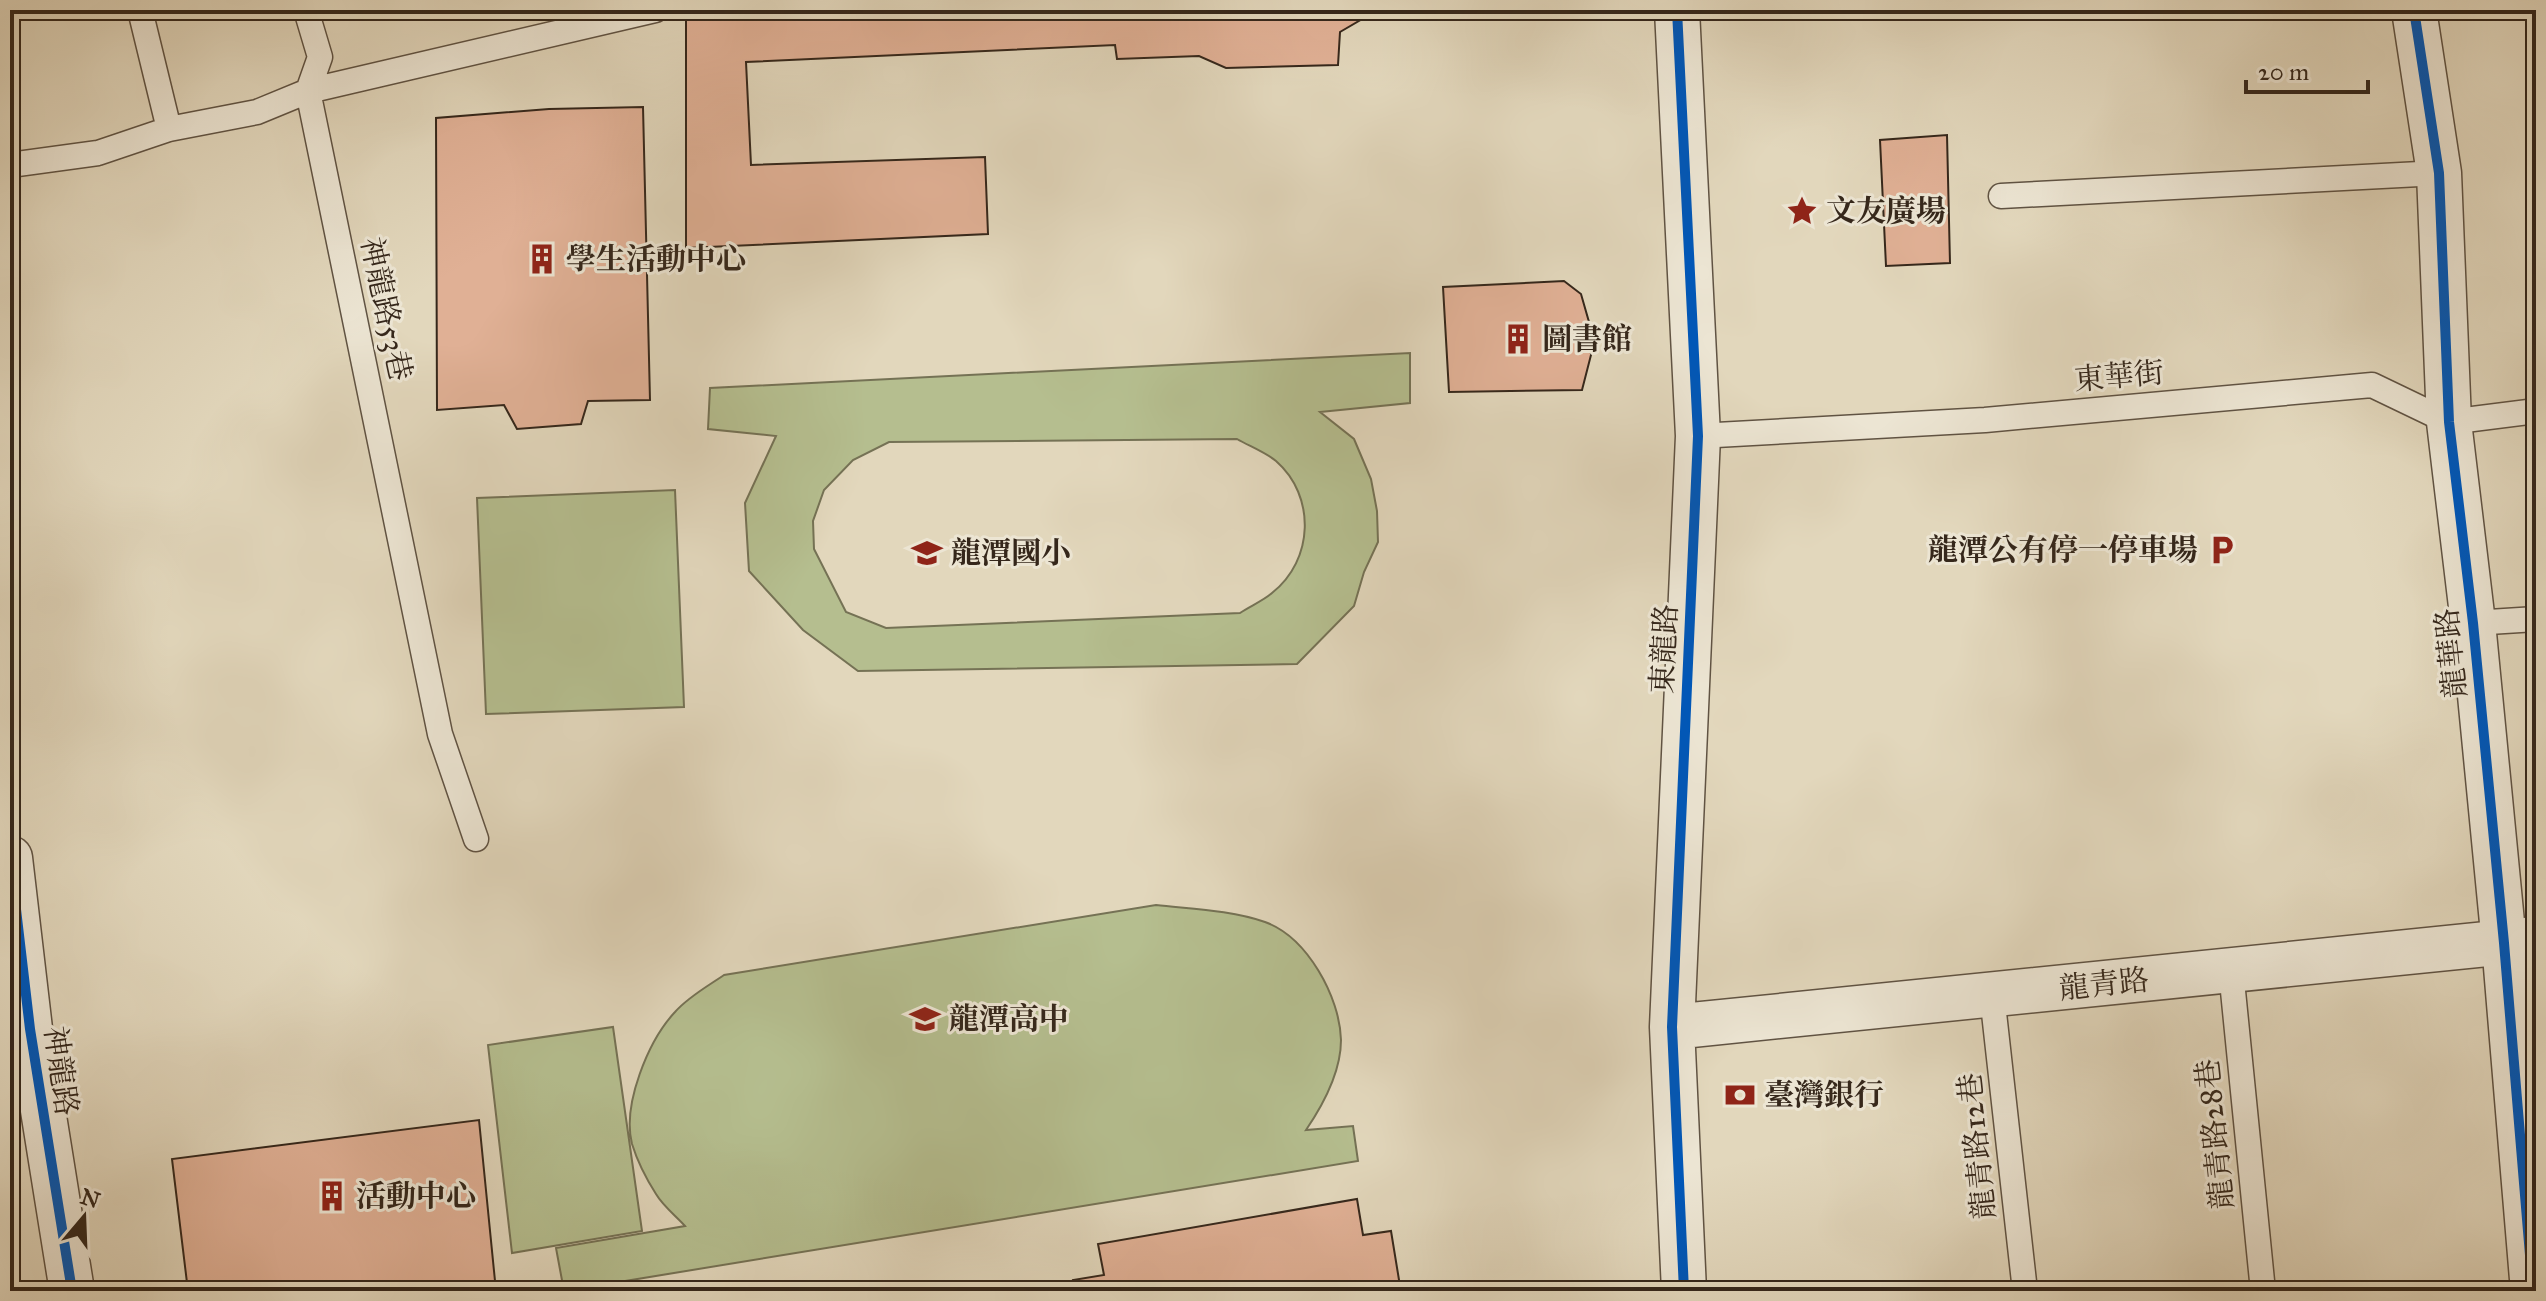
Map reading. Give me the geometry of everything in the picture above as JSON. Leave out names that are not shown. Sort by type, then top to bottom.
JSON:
[{"type":"street","name":"東龍路","points":[[1677,10],[1698,436],[1672,1027],[1684,1291]]},
{"type":"street","name":"龍華路","points":[[2414,10],[2439,173],[2449,422],[2473,623],[2520,941],[2533,1291]]},
{"type":"street","name":"神龍路","points":[[10,858],[24,1080],[72,1291]]},
{"type":"street","name":"龍青路","points":[[1672,1027],[2520,941]]},
{"type":"lane","points":[[140,10],[169,129]]},
{"type":"lane","points":[[306,10],[320,57],[308,91]]},
{"type":"lane","points":[[10,165],[98,153],[169,129],[257,112],[308,91],[655,10]]},
{"type":"lane","name":"神龍路53巷","points":[[308,91],[440,734],[476,839]]},
{"type":"lane","points":[[2001,196],[2439,173]]},
{"type":"lane","name":"東華街","points":[[1698,436],[1985,420],[2372,385],[2449,422]]},
{"type":"lane","points":[[2449,422],[2536,411]]},
{"type":"lane","points":[[2473,623],[2536,619]]},
{"type":"lane","name":"龍青路28巷","points":[[2231,971],[2263,1291]]},
{"type":"lane","name":"龍青路12巷","points":[[1992,995],[2025,1291]]},
{"type":"green space","points":[[1410,353],[1410,403],[1320,412],[1354,439],[1371,479],[1377,511],[1378,542],[1364,572],[1354,606],[1297,664],[858,671],[803,630],[749,571],[745,503],[776,436],[708,429],[710,388]],"holes":[[[1237,439],[1272,458],[1289,475],[1298,492],[1305,528],[1296,563],[1286,579],[1268,596],[1240,613],[886,628],[846,612],[814,549],[813,521],[824,490],[853,460],[889,442]]]},
{"type":"green space","points":[[675,490],[684,707],[486,714],[477,498]]},
{"type":"green space","points":[[1156,905],[1225,912],[1265,922],[1294,941],[1307,955],[1328,988],[1335,1006],[1341,1040],[1338,1064],[1330,1088],[1306,1130],[1353,1126],[1358,1161],[564,1291],[556,1248],[685,1226],[659,1198],[642,1170],[632,1144],[631,1111],[647,1056],[665,1024],[686,1001],[724,975]]},
{"type":"green space","points":[[613,1027],[642,1231],[512,1253],[488,1045]]},
{"type":"building","points":[[686,10],[1371,10],[1369,15],[1340,32],[1338,65],[1226,68],[1199,56],[1117,59],[1115,45],[746,62],[751,165],[985,157],[988,234],[686,248]]},
{"type":"building","name":"學生活動中心","points":[[643,107],[650,400],[588,401],[581,424],[517,429],[504,405],[437,410],[436,118],[549,109]]},
{"type":"building","points":[[1947,135],[1950,263],[1886,266],[1880,140]]},
{"type":"building","name":"圖書館","points":[[1564,281],[1581,294],[1589,322],[1591,355],[1582,390],[1449,392],[1443,287]]},
{"type":"building","points":[[2531,474],[2536,474],[2536,563],[2534,526]]},
{"type":"building","name":"活動中心","points":[[479,1120],[496,1291],[188,1291],[172,1159]]},
{"type":"building","points":[[1357,1199],[1363,1235],[1391,1231],[1400,1286],[1370,1291],[1075,1291],[1073,1280],[1104,1275],[1098,1244]]},
{"type":"cycle path","points":[[1677,10],[1698,436],[1672,1027],[1684,1291]]},
{"type":"cycle path","points":[[2414,10],[2439,173],[2449,422],[2473,623],[2504,943],[2533,1291]]},
{"type":"cycle path","points":[[10,858],[30,1029],[72,1291]]},
{"type":"place","name":"文友廣場","points":[[1802,211]]},
{"type":"place","name":"學生活動中心","points":[[542,259]]},
{"type":"place","name":"圖書館","points":[[1518,339]]},
{"type":"place","name":"龍潭公有停一停車場","points":[[2222,550]]},
{"type":"place","name":"龍潭國小","points":[[927,553]]},
{"type":"place","name":"龍潭高中","points":[[925,1019]]},
{"type":"place","name":"臺灣銀行","points":[[1740,1095]]},
{"type":"place","name":"活動中心","points":[[332,1196]]}]
